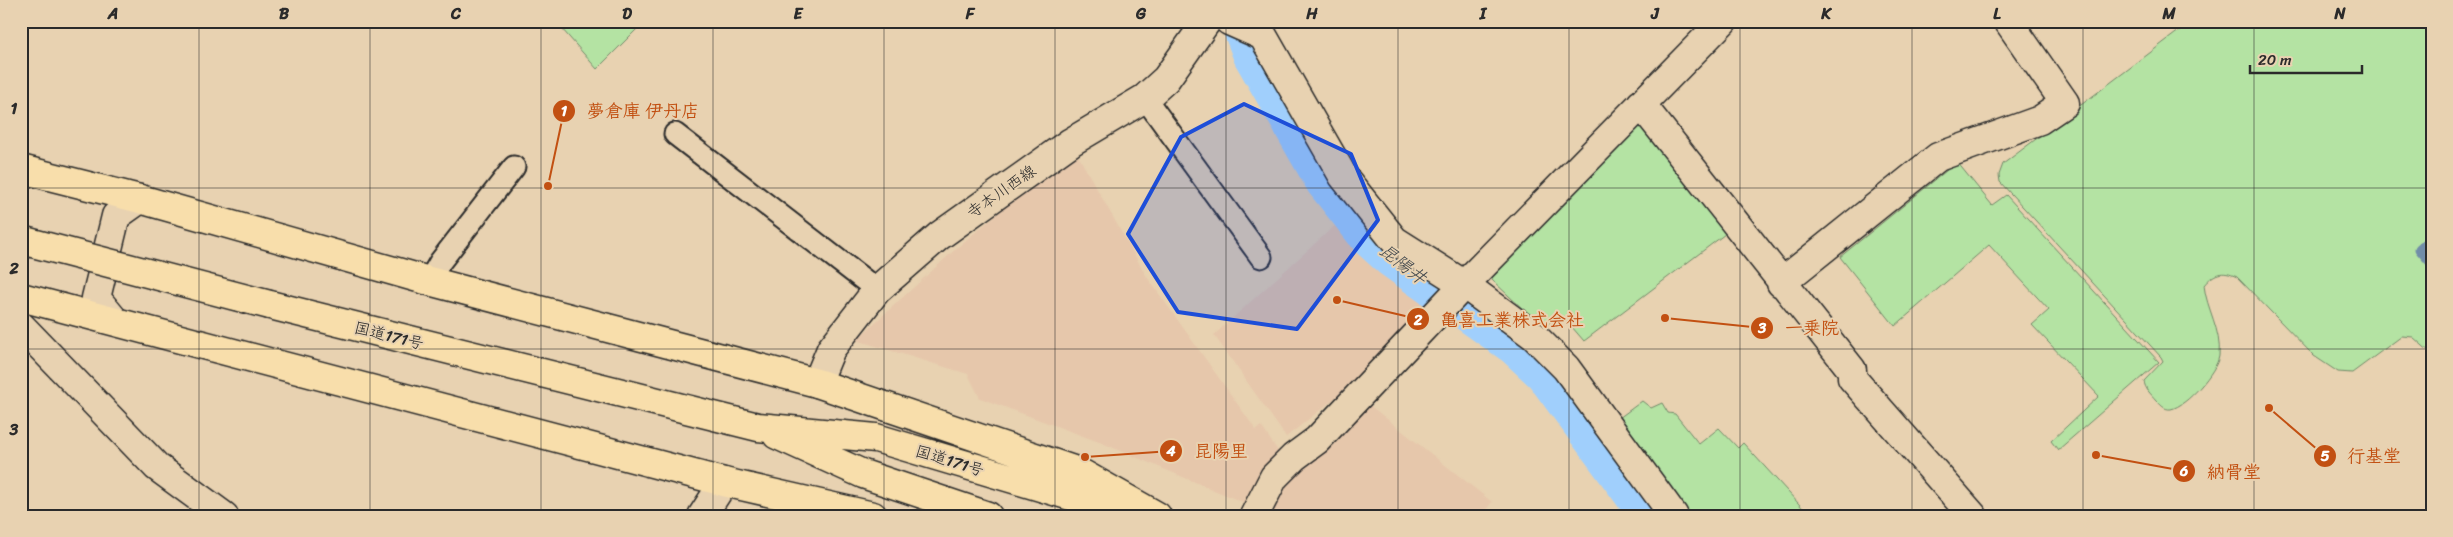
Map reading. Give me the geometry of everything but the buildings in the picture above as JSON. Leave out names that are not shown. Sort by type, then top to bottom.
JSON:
[{"type":"highway","points":[[21,169],[140,199],[429,281],[817,383],[1079,472],[1157,516]]},
{"type":"highway","name":"国道171号","points":[[21,240],[270,305],[758,427],[876,438],[1137,516]]},
{"type":"highway","points":[[21,297],[724,482],[874,516]]},
{"type":"highway","name":"国道171号","points":[[758,427],[863,474],[983,514]]},
{"type":"street","name":"寺本川西線","points":[[817,383],[831,349],[877,290],[939,236],[1071,142],[1146,98],[1166,79],[1207,21]]},
{"type":"street","points":[[1229,21],[1263,36],[1343,176],[1394,240],[1461,288],[1534,336],[1566,368],[1674,516]]},
{"type":"street","points":[[1781,283],[1938,158],[2040,120],[2065,103],[2008,21]]},
{"type":"street","points":[[1254,516],[1274,478],[1294,457],[1317,440],[1461,288],[1721,22]]},
{"type":"street","points":[[1641,104],[1781,283],[1852,370],[1852,378],[1973,516]]},
{"type":"street","points":[[114,321],[96,298],[116,216],[140,199]]},
{"type":"street","points":[[21,326],[157,467],[224,516]]},
{"type":"street","points":[[702,516],[724,482]]},
{"type":"lane","points":[[1146,98],[1261,257]]},
{"type":"lane","points":[[675,134],[877,290]]},
{"type":"lane","points":[[429,281],[440,262],[514,167]]},
{"type":"highlighted area","points":[[1244,104],[1351,154],[1378,220],[1297,329],[1178,312],[1128,234],[1181,137]]},
{"type":"shaded area","points":[[1076,152],[1147,277],[1256,430],[1261,426],[1282,457],[1252,506],[1102,443],[980,398],[968,374],[856,340],[959,246],[1045,174]]},
{"type":"shaded area","points":[[1340,221],[1380,261],[1429,299],[1348,388],[1286,437],[1214,335]]},
{"type":"shaded area","points":[[1368,404],[1492,502],[1481,516],[1275,516],[1264,511],[1272,491]]},
{"type":"green space","points":[[555,21],[645,21],[597,69]]},
{"type":"green space","points":[[2192,21],[2432,21],[2432,354],[2413,337],[2402,336],[2352,373],[2338,372],[2314,356],[2237,277],[2223,273],[2215,275],[2204,285],[2219,347],[2219,356],[2213,370],[2193,395],[2185,402],[2171,409],[2166,409],[2162,406],[2148,391],[2144,381],[2163,361],[2161,357],[2000,182],[1999,175],[2003,164]]},
{"type":"green space","points":[[1638,124],[1646,125],[1729,231],[1584,341],[1565,319],[1558,317],[1543,328],[1492,280],[1492,274]]},
{"type":"green space","points":[[1957,162],[1992,205],[2006,195],[2159,362],[2058,450],[2051,441],[2099,396],[2032,325],[2049,310],[1989,245],[1895,326],[1840,257]]},
{"type":"green space","points":[[1642,401],[1651,408],[1662,403],[1668,413],[1675,414],[1699,444],[1719,428],[1738,448],[1743,443],[1810,516],[1691,516],[1619,418]]},
{"type":"waterway","name":"昆陽井","points":[[1240,21],[1253,55],[1325,181],[1370,238],[1392,258],[1516,346],[1544,372],[1650,516]]},
{"type":"waterway","points":[[2432,239],[2420,249],[2432,263]]},
{"type":"place","name":"夢倉庫 伊丹店","points":[[548,186]]},
{"type":"place","name":"亀喜工業株式会社","points":[[1337,300]]},
{"type":"place","name":"一乗院","points":[[1665,318]]},
{"type":"place","name":"行基堂","points":[[2269,408]]},
{"type":"place","name":"納骨堂","points":[[2096,455]]},
{"type":"place","name":"昆陽里","points":[[1085,457]]}]
